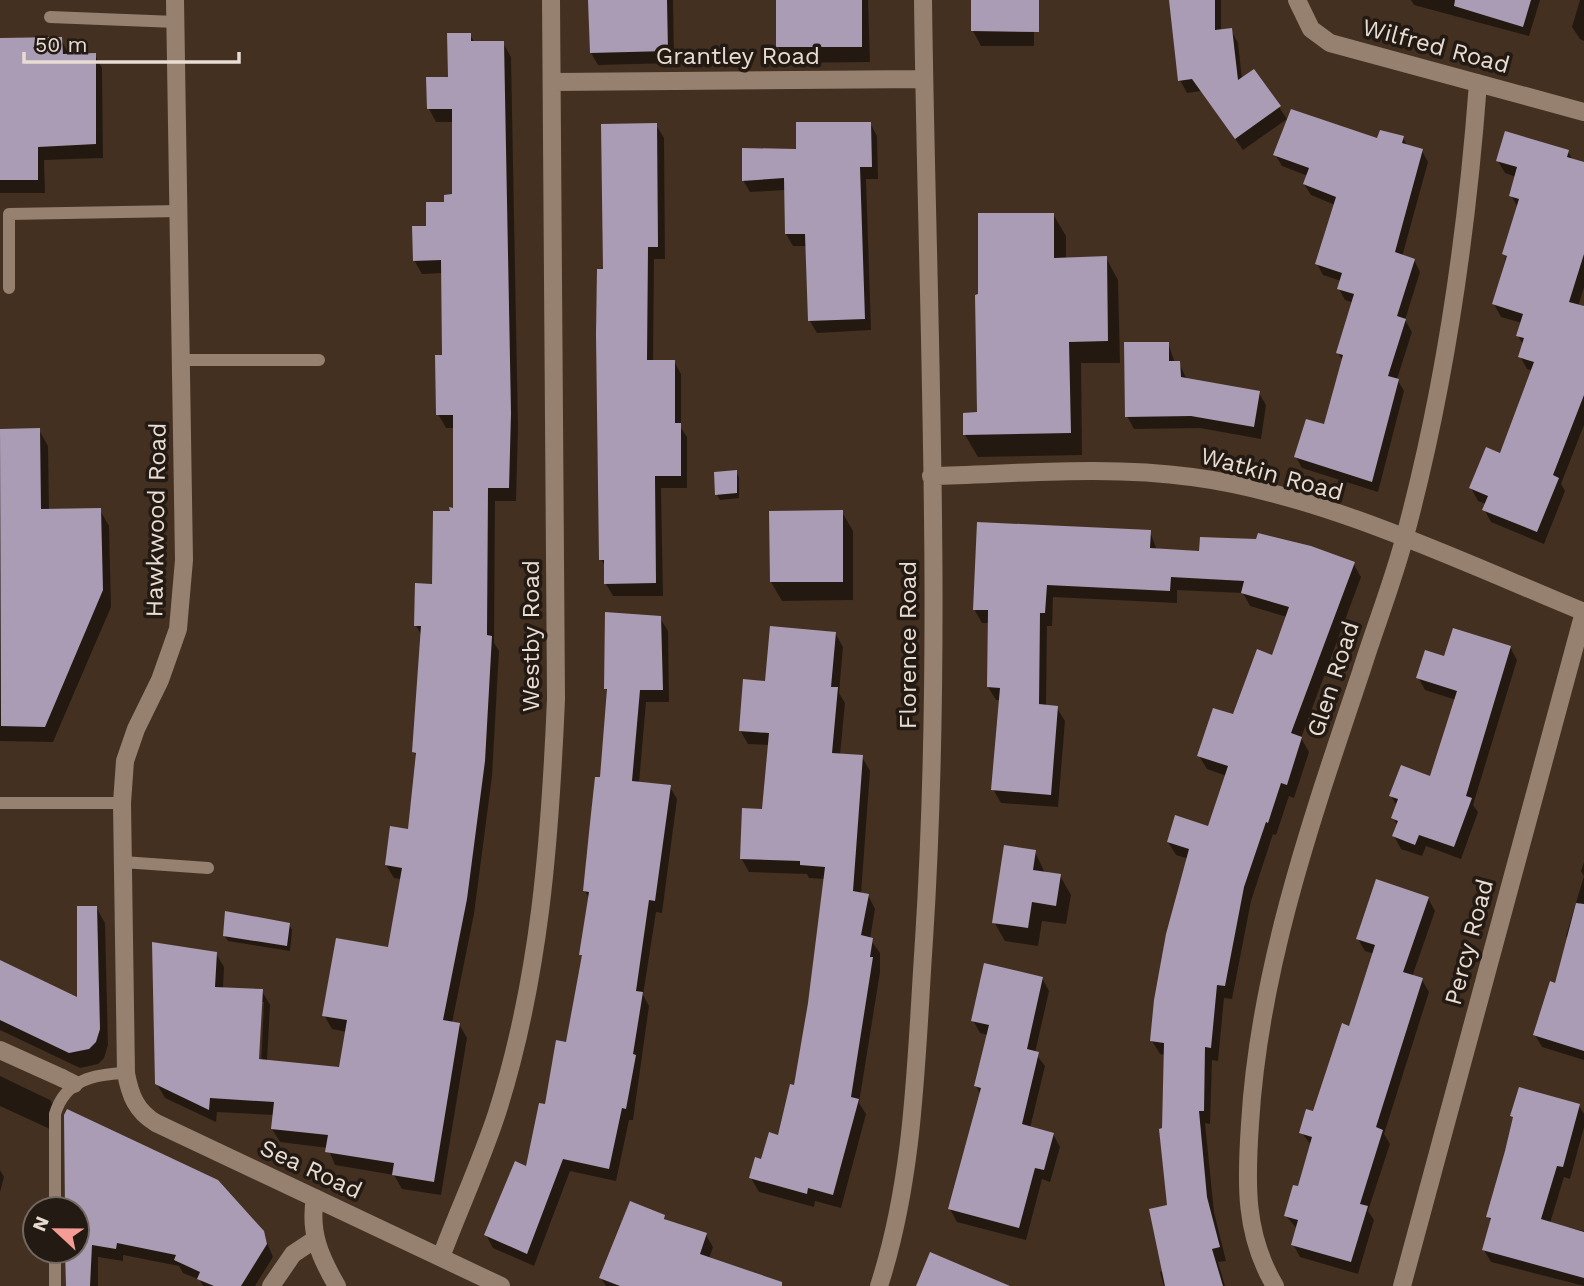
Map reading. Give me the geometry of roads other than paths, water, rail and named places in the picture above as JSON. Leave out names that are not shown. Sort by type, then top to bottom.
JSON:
[{"type":"street","name":"Hawkwood Road","points":[[127,1073],[122,803],[129,750],[160,680],[178,629],[184,559],[175,0]]},
{"type":"street","name":"Westby Road","points":[[441,1257],[496,1114],[541,923],[552,798],[556,699],[551,0]]},
{"type":"street","name":"Florence Road","points":[[879,1286],[896,1221],[909,1152],[932,804],[931,476],[923,0]]},
{"type":"street","name":"Wilfred Road","points":[[1297,0],[1311,29],[1331,43],[1584,112]]},
{"type":"street","name":"Grantley Road","points":[[553,82],[924,79]]},
{"type":"street","name":"Glen Road","points":[[1275,1286],[1260,1261],[1246,1178],[1252,1090],[1266,999],[1303,849],[1405,537],[1437,388],[1473,144],[1478,83]]},
{"type":"street","name":"Watkin Road","points":[[931,476],[1143,471],[1194,477],[1284,497],[1405,537],[1584,612]]},
{"type":"street","name":"Percy Road","points":[[1402,1286],[1584,612]]},
{"type":"street","points":[[0,1050],[68,1081]]},
{"type":"street","name":"Sea Road","points":[[127,1073],[129,1092],[144,1116],[501,1286]]},
{"type":"street","points":[[315,1198],[312,1214],[314,1240],[337,1286]]},
{"type":"street","points":[[271,1286],[293,1254],[314,1240]]},
{"type":"lane","points":[[50,17],[176,22]]},
{"type":"lane","points":[[9,288],[9,214],[179,211]]},
{"type":"lane","points":[[182,360],[319,360]]},
{"type":"lane","points":[[0,803],[122,803]]},
{"type":"lane","points":[[123,862],[208,868]]},
{"type":"lane","points":[[55,1195],[55,1114],[68,1081],[127,1073]]},
{"type":"lane","points":[[55,1265],[55,1286]]}]
